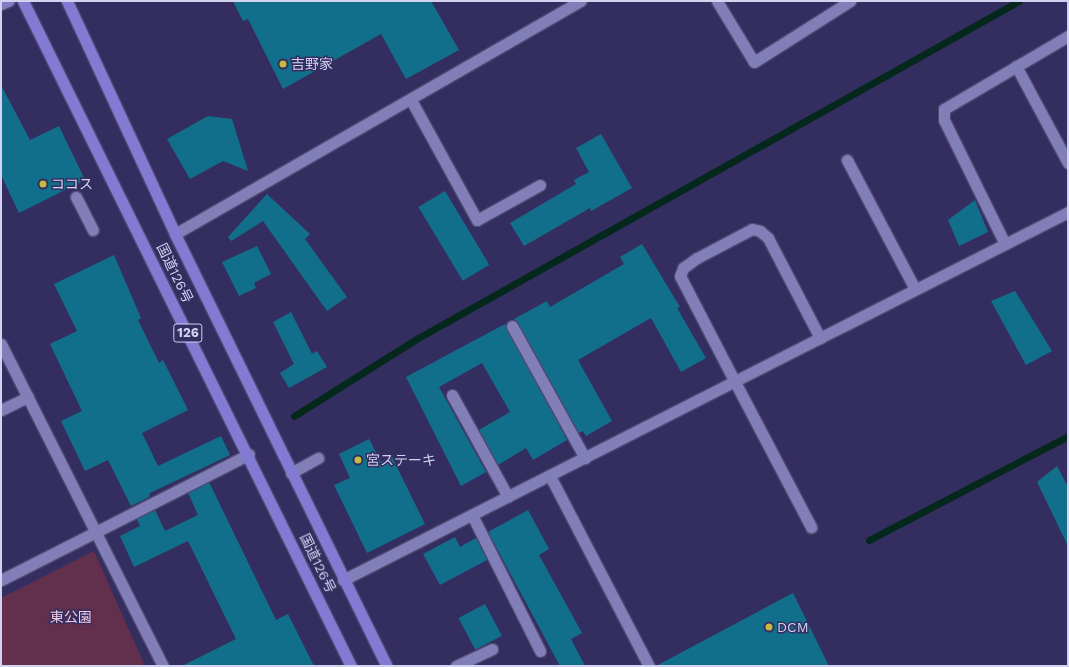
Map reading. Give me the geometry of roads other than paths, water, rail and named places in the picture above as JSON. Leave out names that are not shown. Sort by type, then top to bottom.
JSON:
[{"type":"highway","name":"国道126号","points":[[23,1],[248,454],[351,666]]},
{"type":"highway","name":"国道126号","points":[[66,1],[175,234],[343,580],[387,666]]},
{"type":"main road","points":[[1,4],[8,1]]},
{"type":"street","points":[[175,234],[581,1]]},
{"type":"street","points":[[717,1],[754,62],[850,1]]},
{"type":"street","points":[[1005,244],[944,120],[944,109],[1068,36]]},
{"type":"street","points":[[1016,66],[1068,163]]},
{"type":"street","points":[[410,100],[478,220],[540,185]]},
{"type":"street","points":[[847,160],[915,289]]},
{"type":"street","points":[[76,197],[93,230]]},
{"type":"street","points":[[343,580],[736,382],[1068,212]]},
{"type":"street","points":[[811,527],[680,276],[683,268],[704,254],[752,230],[760,231],[768,238],[820,338]]},
{"type":"street","points":[[512,326],[585,458]]},
{"type":"street","points":[[1,344],[163,666]]},
{"type":"street","points":[[452,395],[508,497]]},
{"type":"street","points":[[1,410],[28,397]]},
{"type":"street","points":[[1,580],[248,454]]},
{"type":"street","points":[[291,473],[318,458]]},
{"type":"street","points":[[550,476],[649,666]]},
{"type":"street","points":[[472,515],[540,651]]},
{"type":"street","points":[[456,666],[492,649]]},
{"type":"waterway","points":[[294,416],[418,338],[1019,1]]},
{"type":"waterway","points":[[869,540],[1068,436]]},
{"type":"place","name":"吉野家","points":[[283,64]]},
{"type":"place","name":"ココス","points":[[43,184]]},
{"type":"place","name":"宮ステーキ","points":[[358,460]]},
{"type":"place","name":"DCM","points":[[769,627]]},
{"type":"park label","name":"東公園","points":[[71,617]]}]
